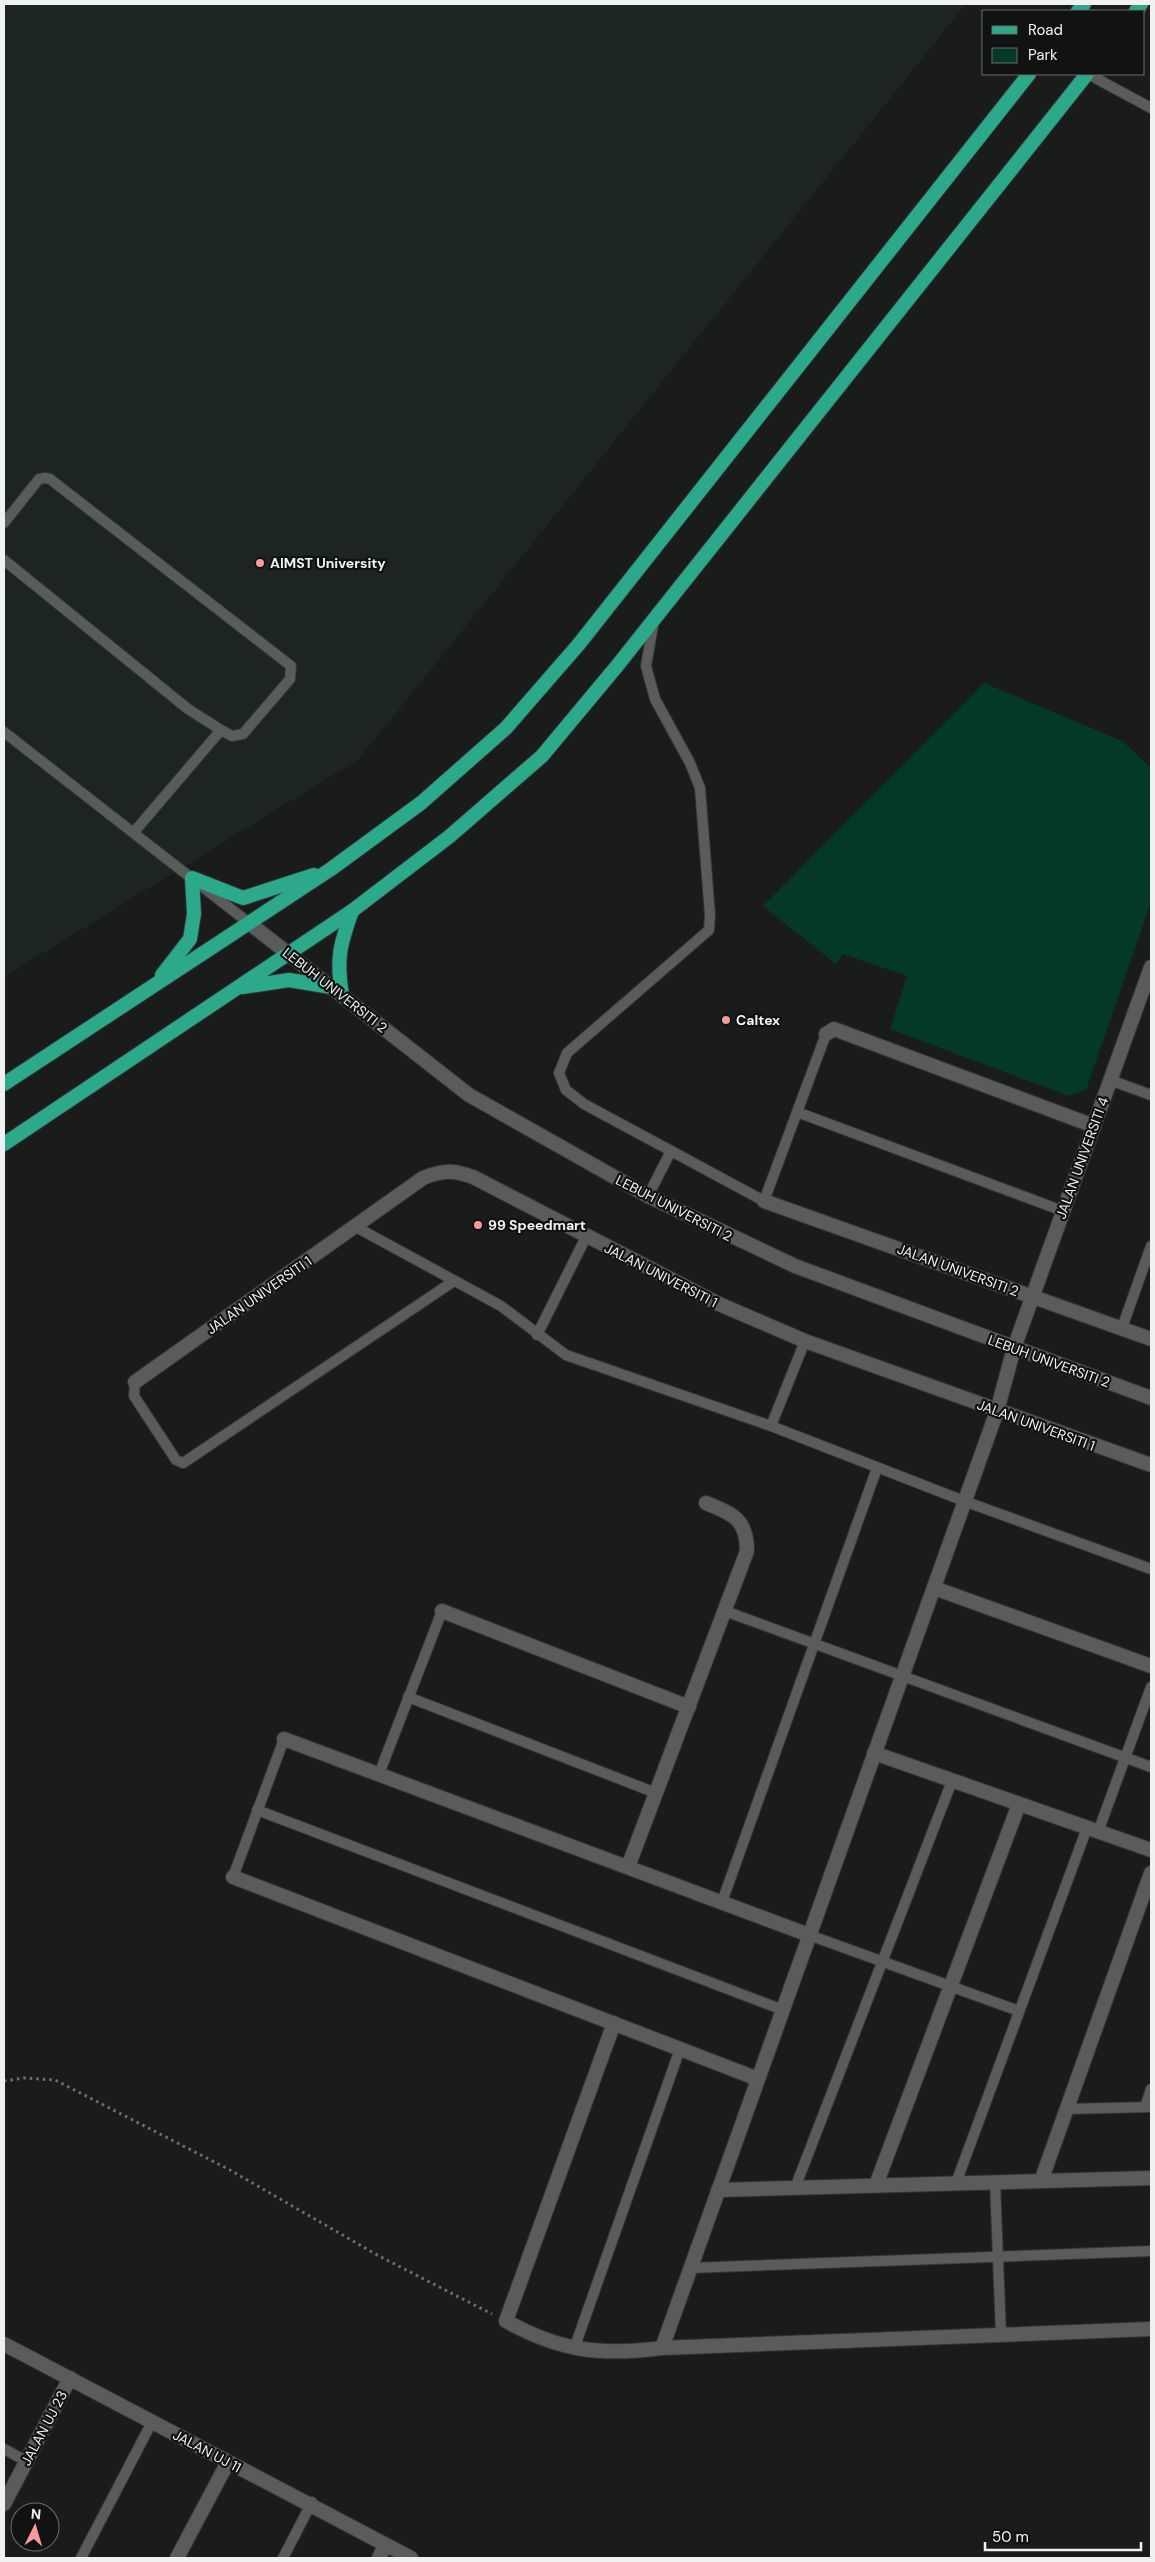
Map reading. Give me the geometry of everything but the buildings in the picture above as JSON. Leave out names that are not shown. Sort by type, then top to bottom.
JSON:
[{"type":"main road","points":[[4,1084],[331,869],[421,803],[506,728],[579,644],[1027,75]]},
{"type":"main road","points":[[4,1144],[352,911],[450,836],[542,756],[654,620],[1087,75]]},
{"type":"main road","points":[[155,984],[190,939],[194,914],[192,878],[243,898],[331,869]]},
{"type":"main road","points":[[237,988],[289,980],[336,991],[340,946],[352,911]]},
{"type":"street","name":"LEBUH UNIVERSITI 2","points":[[249,923],[469,1096],[648,1196],[795,1266],[1151,1398]]},
{"type":"street","name":"JALAN UNIVERSITI 4","points":[[662,2348],[997,1411],[1014,1348],[1151,967]]},
{"type":"street","points":[[826,1034],[834,1029],[1094,1126]]},
{"type":"street","name":"JALAN UNIVERSITI 1","points":[[135,1382],[356,1228],[423,1178],[440,1171],[456,1171],[473,1176],[586,1237],[719,1304],[805,1341],[1151,1465]]},
{"type":"street","name":"JALAN UNIVERSITI 2","points":[[764,1201],[1151,1339]]},
{"type":"street","points":[[628,1868],[747,1551],[747,1538],[740,1521],[728,1512],[706,1503]]},
{"type":"street","points":[[934,1588],[1151,1666]]},
{"type":"street","points":[[442,1611],[688,1707]]},
{"type":"street","points":[[284,1739],[809,1935]]},
{"type":"street","points":[[874,1754],[1151,1850]]},
{"type":"street","points":[[876,2185],[1019,1804]]},
{"type":"street","points":[[1042,2181],[1151,1873]]},
{"type":"street","points":[[233,1877],[758,2078]]},
{"type":"street","points":[[614,2023],[506,2321],[545,2341],[574,2349],[616,2353],[662,2348],[1151,2329]]},
{"type":"street","points":[[718,2190],[1151,2178]]},
{"type":"street","name":"JALAN UJ 11","points":[[4,2344],[411,2558]]},
{"type":"street","name":"JALAN UJ 23","points":[[4,2504],[70,2378]]},
{"type":"street","points":[[177,2558],[228,2462]]},
{"type":"street","points":[[378,2558],[386,2545]]},
{"type":"lane","points":[[1090,75],[1151,108]]},
{"type":"lane","points":[[4,523],[39,480],[50,479],[291,666],[290,679],[243,734],[232,736],[188,709],[4,560]]},
{"type":"lane","points":[[654,620],[646,666],[655,699],[690,763],[700,788],[710,915],[709,930],[567,1053],[559,1073],[566,1090],[584,1104],[764,1201],[826,1034]]},
{"type":"lane","points":[[134,832],[221,730]]},
{"type":"lane","points":[[4,732],[249,923]]},
{"type":"lane","points":[[1110,1080],[1151,1095]]},
{"type":"lane","points":[[797,1112],[1063,1212]]},
{"type":"lane","points":[[648,1196],[671,1151]]},
{"type":"lane","points":[[356,1228],[520,1318],[537,1335],[566,1355],[771,1426],[876,1468],[1151,1569]]},
{"type":"lane","points":[[537,1335],[586,1237]]},
{"type":"lane","points":[[1122,1328],[1151,1246]]},
{"type":"lane","points":[[135,1382],[134,1396],[176,1460],[183,1462],[454,1281]]},
{"type":"lane","points":[[771,1426],[805,1341]]},
{"type":"lane","points":[[722,1902],[876,1468]]},
{"type":"lane","points":[[379,1774],[442,1611]]},
{"type":"lane","points":[[725,1611],[1151,1767]]},
{"type":"lane","points":[[956,2183],[1019,2011],[1092,1830],[1126,1758],[1151,1687]]},
{"type":"lane","points":[[408,1697],[656,1794]]},
{"type":"lane","points":[[233,1877],[284,1739]]},
{"type":"lane","points":[[795,2188],[952,1781]]},
{"type":"lane","points":[[257,1810],[783,2010]]},
{"type":"lane","points":[[809,1935],[1019,2011]]},
{"type":"lane","points":[[574,2349],[680,2049]]},
{"type":"lane","points":[[1067,2109],[1148,2107],[1151,2089]]},
{"type":"lane","points":[[995,2182],[1001,2335]]},
{"type":"lane","points":[[690,2268],[1151,2251]]},
{"type":"lane","points":[[81,2558],[152,2422]]},
{"type":"lane","points":[[4,2449],[26,2461]]},
{"type":"lane","points":[[283,2558],[311,2504]]},
{"type":"path","points":[[4,2081],[24,2078],[55,2080],[230,2170],[379,2256],[506,2321]]},
{"type":"shaded area","name":"AIMST University","points":[[4,4],[966,4],[359,759],[4,977]]},
{"type":"green space","points":[[984,683],[1122,741],[1151,768],[1151,902],[1086,1090],[1069,1096],[890,1029],[907,976],[843,954],[836,964],[763,906]]},
{"type":"place","name":"AIMST University","points":[[260,563]]},
{"type":"place","name":"Caltex","points":[[726,1020]]},
{"type":"place","name":"99 Speedmart","points":[[478,1225]]}]
